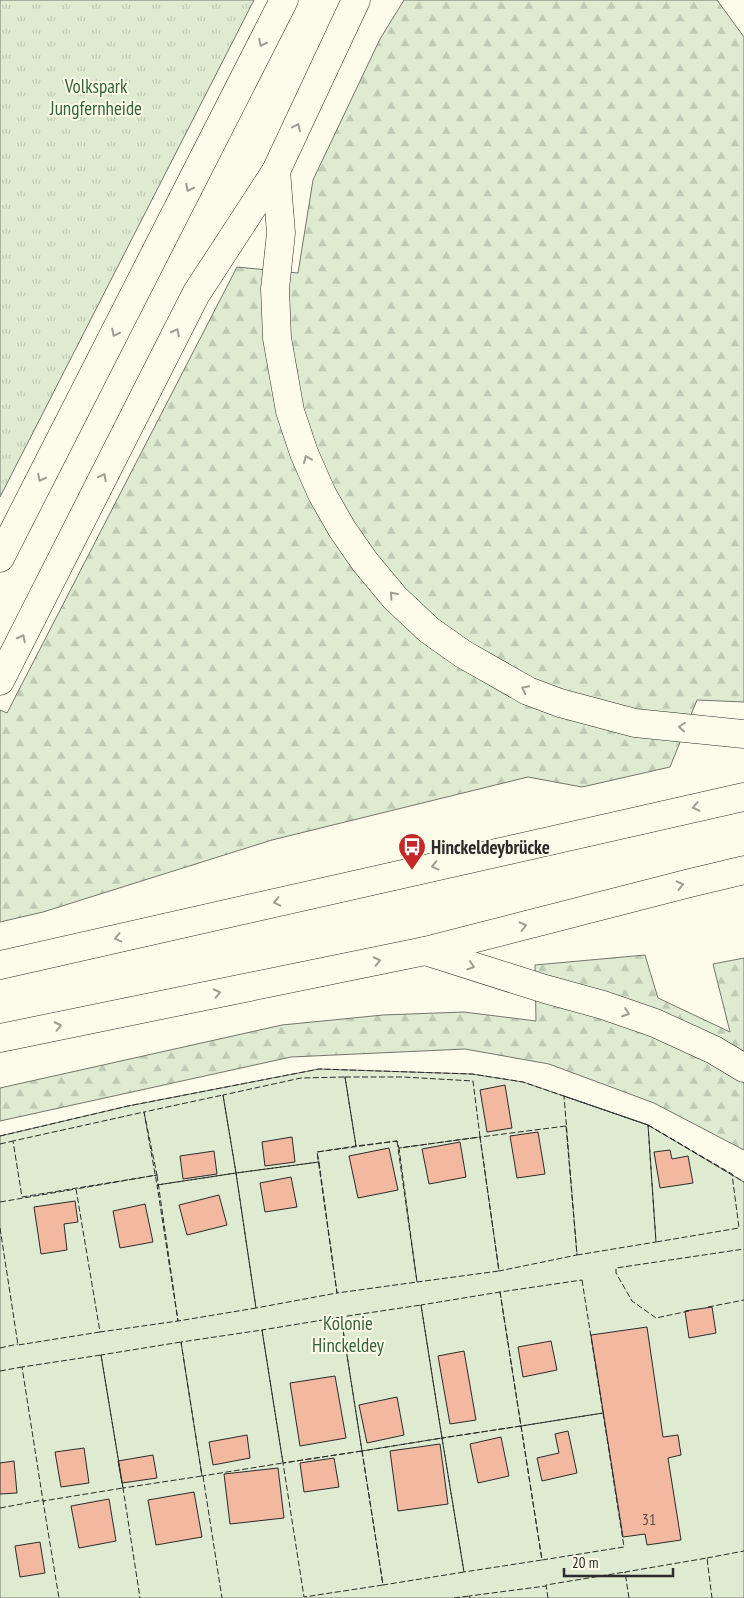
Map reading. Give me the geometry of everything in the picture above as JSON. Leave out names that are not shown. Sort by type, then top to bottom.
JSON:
[{"type":"highway","points":[[0,558],[284,0]]},
{"type":"highway","points":[[0,681],[196,294],[276,171],[356,0]]},
{"type":"highway","points":[[276,171],[281,233],[275,289],[277,338],[290,411],[304,453],[322,494],[342,529],[365,562],[396,598],[429,630],[463,654],[528,691],[560,703],[635,723],[744,734]]},
{"type":"highway","points":[[0,965],[744,797]]},
{"type":"highway","points":[[0,1038],[425,951],[744,870]]},
{"type":"highway","points":[[425,951],[545,989],[603,1005],[655,1023],[714,1050],[744,1068]]},
{"type":"green space","name":"Volkspark Jungfernheide","points":[[0,0],[254,0],[0,497]]},
{"type":"green space","points":[[404,0],[717,0],[744,37],[744,702],[697,700],[670,767],[582,787],[528,777],[272,840],[43,912],[0,922],[0,710],[7,713],[237,267],[298,273],[313,180],[380,39]]},
{"type":"green space","points":[[645,955],[658,998],[730,1032],[713,964],[744,958],[744,1150],[654,1103],[549,1064],[465,1049],[291,1057],[0,1121],[0,1088],[282,1025],[383,1015],[464,1012],[536,1021],[535,965]]},
{"type":"green space","name":"Kolonie Hinckeldey","points":[[319,1069],[472,1074],[523,1082],[648,1125],[744,1182],[744,1598],[0,1598],[0,1136],[128,1106]]},
{"type":"building","points":[[505,1085],[512,1128],[487,1132],[480,1090]]},
{"type":"building","points":[[538,1132],[545,1174],[517,1178],[510,1136]]},
{"type":"building","points":[[292,1137],[295,1162],[265,1166],[262,1142]]},
{"type":"building","points":[[460,1142],[466,1177],[429,1184],[422,1149]]},
{"type":"building","points":[[389,1148],[398,1190],[358,1198],[349,1156]]},
{"type":"building","points":[[670,1150],[672,1159],[688,1156],[693,1183],[660,1188],[654,1152]]},
{"type":"building","points":[[214,1151],[217,1174],[183,1179],[180,1156]]},
{"type":"building","points":[[291,1177],[297,1207],[265,1212],[260,1183]]},
{"type":"building","points":[[219,1195],[227,1225],[187,1235],[179,1205]]},
{"type":"building","points":[[75,1201],[78,1222],[64,1224],[67,1250],[41,1254],[34,1207]]},
{"type":"building","points":[[145,1204],[153,1242],[120,1248],[113,1211]]},
{"type":"building","points":[[712,1307],[716,1333],[689,1338],[685,1311]]},
{"type":"building","points":[[647,1327],[663,1437],[678,1435],[681,1455],[668,1458],[681,1540],[647,1545],[645,1534],[623,1537],[591,1335]]},
{"type":"building","points":[[551,1341],[557,1370],[523,1377],[518,1347]]},
{"type":"building","points":[[464,1351],[476,1420],[450,1424],[438,1356]]},
{"type":"building","points":[[335,1376],[346,1438],[300,1446],[290,1383]]},
{"type":"building","points":[[397,1397],[404,1435],[367,1443],[359,1405]]},
{"type":"building","points":[[568,1431],[577,1473],[542,1481],[537,1458],[559,1453],[555,1434]]},
{"type":"building","points":[[247,1435],[250,1458],[213,1465],[209,1442]]},
{"type":"building","points":[[501,1437],[509,1476],[478,1483],[470,1444]]},
{"type":"building","points":[[440,1444],[448,1504],[398,1511],[390,1451]]},
{"type":"building","points":[[84,1448],[89,1483],[61,1487],[55,1452]]},
{"type":"building","points":[[153,1455],[157,1478],[122,1483],[118,1461]]},
{"type":"building","points":[[334,1458],[339,1487],[304,1492],[300,1463]]},
{"type":"building","points":[[14,1461],[17,1493],[0,1494],[0,1463]]},
{"type":"building","points":[[278,1468],[284,1518],[230,1524],[224,1474]]},
{"type":"building","points":[[194,1492],[202,1537],[156,1545],[148,1500]]},
{"type":"building","points":[[109,1499],[116,1541],[79,1548],[71,1506]]},
{"type":"building","points":[[40,1542],[45,1573],[20,1577],[15,1546]]},
{"type":"fence","points":[[0,1136],[128,1106],[319,1069],[472,1074],[523,1082],[648,1125],[744,1182]]},
{"type":"fence","points":[[345,1077],[356,1146],[317,1152],[319,1162],[236,1173],[223,1095],[301,1078],[345,1077]]},
{"type":"fence","points":[[345,1077],[403,1077],[473,1081],[480,1137],[399,1148],[397,1141],[356,1146],[345,1077]]},
{"type":"fence","points":[[223,1095],[236,1173],[157,1185],[144,1112],[223,1095]]},
{"type":"fence","points":[[564,1096],[648,1125],[656,1242],[577,1255],[564,1096]]},
{"type":"fence","points":[[144,1112],[157,1175],[22,1197],[13,1141],[144,1112]]},
{"type":"fence","points":[[648,1125],[732,1174],[739,1228],[656,1242],[648,1125]]},
{"type":"fence","points":[[566,1126],[577,1255],[499,1271],[480,1137],[566,1126]]},
{"type":"fence","points":[[480,1137],[499,1271],[417,1282],[399,1148],[480,1137]]},
{"type":"fence","points":[[0,1144],[13,1141]]},
{"type":"fence","points":[[397,1141],[417,1282],[337,1293],[317,1152],[397,1141]]},
{"type":"fence","points":[[319,1162],[337,1293],[256,1308],[236,1173],[319,1162]]},
{"type":"fence","points":[[236,1173],[256,1308],[178,1321],[157,1185],[236,1173]]},
{"type":"fence","points":[[157,1175],[178,1321],[100,1332],[76,1189],[157,1175]]},
{"type":"fence","points":[[0,1202],[76,1189]]},
{"type":"fence","points":[[0,1228],[18,1345],[100,1332]]},
{"type":"fence","points":[[689,1311],[656,1318],[632,1301],[616,1273],[616,1268],[744,1249]]},
{"type":"fence","points":[[582,1280],[603,1413],[521,1426],[500,1292],[582,1280]]},
{"type":"fence","points":[[500,1292],[521,1426],[442,1438],[421,1305],[500,1292]]},
{"type":"fence","points":[[708,1307],[744,1300]]},
{"type":"fence","points":[[421,1305],[442,1438],[362,1451],[341,1317],[421,1305]]},
{"type":"fence","points":[[341,1317],[362,1451],[283,1463],[262,1330],[341,1317]]},
{"type":"fence","points":[[262,1330],[283,1463],[202,1476],[181,1342],[262,1330]]},
{"type":"fence","points":[[181,1342],[202,1476],[123,1488],[101,1355],[181,1342]]},
{"type":"fence","points":[[0,1348],[18,1344]]},
{"type":"fence","points":[[101,1355],[123,1488],[43,1501],[22,1367],[101,1355]]},
{"type":"fence","points":[[0,1371],[22,1367],[22,1369]]},
{"type":"fence","points":[[603,1413],[624,1547],[542,1560],[521,1426],[603,1413]]},
{"type":"fence","points":[[521,1426],[542,1560],[464,1572],[442,1438],[521,1426]]},
{"type":"fence","points":[[442,1438],[464,1572],[383,1585],[362,1451],[442,1438]]},
{"type":"fence","points":[[362,1451],[383,1585],[304,1597],[283,1463],[362,1451]]},
{"type":"fence","points":[[203,1476],[222,1598]]},
{"type":"fence","points":[[124,1488],[140,1598]]},
{"type":"fence","points":[[0,1508],[43,1500]]},
{"type":"fence","points":[[45,1501],[43,1501],[59,1598]]},
{"type":"fence","points":[[707,1558],[744,1551]]},
{"type":"fence","points":[[629,1598],[625,1572],[707,1558],[712,1598]]},
{"type":"fence","points":[[548,1598],[546,1585],[625,1573]]},
{"type":"fence","points":[[454,1598],[469,1596],[470,1598],[469,1596],[546,1586]]},
{"type":"place","name":"Hinckeldeybrücke","points":[[412,871]]}]
